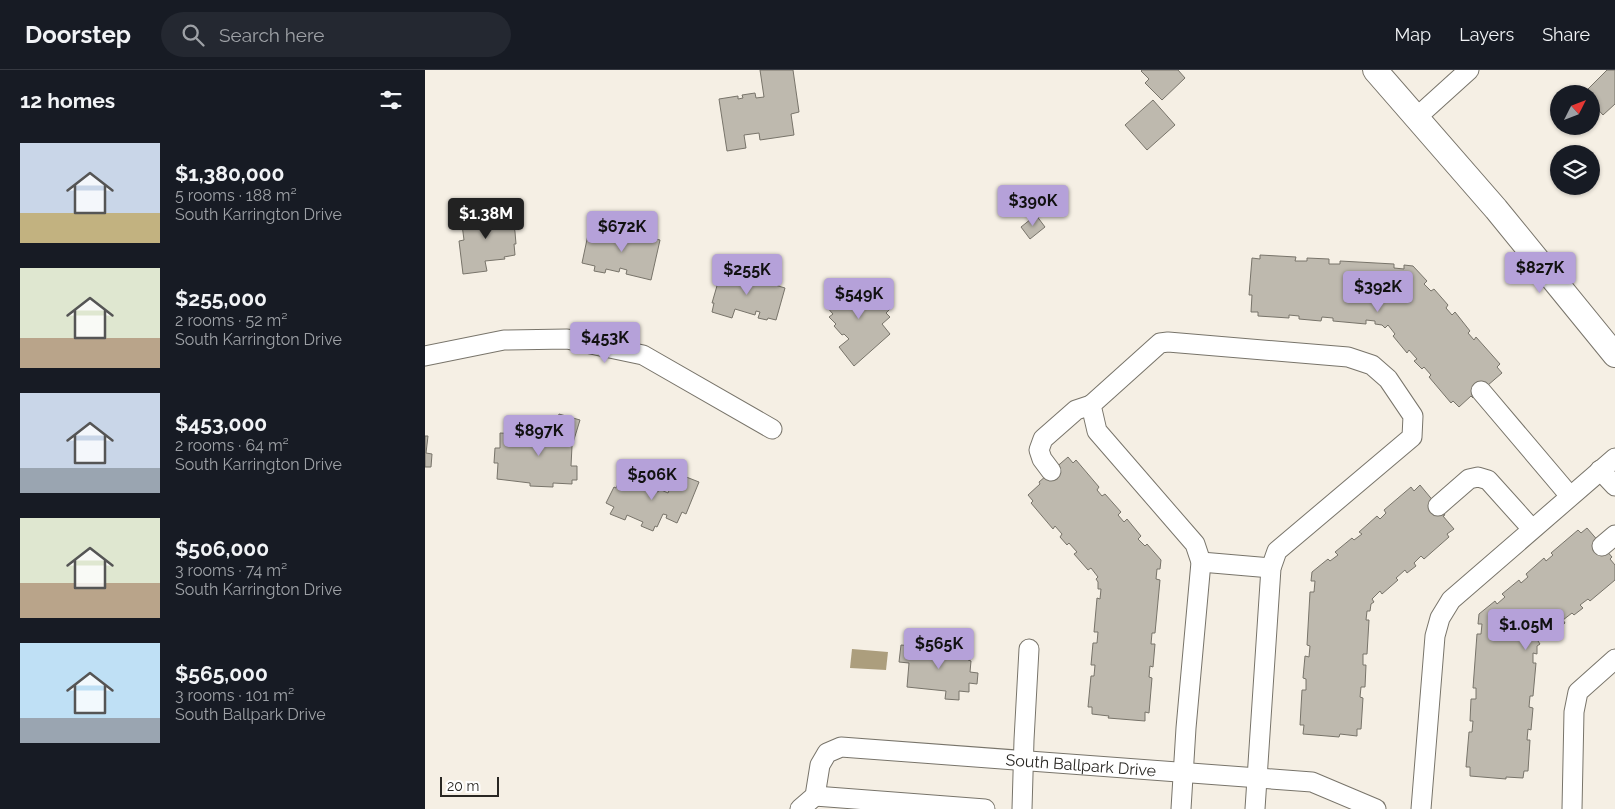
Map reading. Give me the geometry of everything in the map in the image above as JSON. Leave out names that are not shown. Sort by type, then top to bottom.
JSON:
[{"type":"main road","points":[[1375,70],[1417,116],[1615,355]]},
{"type":"main road","points":[[1495,209],[1615,330]]},
{"type":"street","points":[[1417,116],[1469,70]]},
{"type":"street","points":[[425,356],[504,340],[567,339],[643,355],[772,428]]},
{"type":"street","points":[[1051,471],[1042,459],[1039,450],[1043,439],[1076,410],[1091,405],[1160,344],[1168,342],[1348,357],[1371,365],[1388,379],[1413,416],[1412,437],[1277,551],[1271,568],[1255,809]]},
{"type":"street","points":[[1481,391],[1570,496]]},
{"type":"street","points":[[1091,405],[1097,431],[1195,544],[1201,562],[1181,809]]},
{"type":"street","points":[[1421,809],[1435,636],[1440,618],[1451,600],[1615,458]]},
{"type":"street","points":[[1600,470],[1615,486]]},
{"type":"street","points":[[1438,506],[1469,479],[1478,477],[1488,480],[1532,529]]},
{"type":"street","points":[[1201,562],[1271,568]]},
{"type":"street","points":[[1022,809],[1029,649]]},
{"type":"street","points":[[1572,809],[1574,712],[1578,692],[1615,659]]},
{"type":"street","name":"South Ballpark Drive","points":[[815,796],[819,765],[827,753],[841,747],[1023,759],[1312,782],[1376,809]]},
{"type":"street","points":[[800,809],[815,796],[985,809]]},
{"type":"shaded area","points":[[852,649],[888,652],[886,670],[850,668]]},
{"type":"building","points":[[760,70],[793,70],[799,112],[791,114],[794,135],[760,140],[759,133],[744,135],[746,148],[727,151],[719,99],[738,96],[738,99],[743,98],[742,95],[755,93],[756,98],[764,97]]},
{"type":"building","points":[[1142,70],[1178,70],[1185,78],[1162,100],[1145,83],[1149,79]]},
{"type":"building","points":[[1607,70],[1615,70],[1615,104],[1603,115],[1600,112],[1600,85],[1592,85]]},
{"type":"building","points":[[1153,100],[1175,125],[1147,150],[1125,125]]},
{"type":"building","points":[[509,211],[512,214],[515,232],[515,255],[504,257],[505,259],[485,261],[487,271],[463,274],[459,241],[464,240],[461,217],[465,214],[480,212],[483,218],[496,215],[499,212]]},
{"type":"building","points":[[1036,215],[1045,227],[1030,239],[1021,227]]},
{"type":"building","points":[[617,227],[630,230],[628,241],[632,242],[634,234],[660,240],[651,280],[626,274],[627,270],[620,268],[619,272],[606,269],[605,273],[594,271],[595,266],[582,263],[589,230],[614,236]]},
{"type":"building","points":[[1260,255],[1296,257],[1295,261],[1307,261],[1307,258],[1329,259],[1329,264],[1340,264],[1340,261],[1394,264],[1394,268],[1404,269],[1404,265],[1413,266],[1427,281],[1424,284],[1431,291],[1434,289],[1448,305],[1446,308],[1452,315],[1455,312],[1470,331],[1468,333],[1474,340],[1476,337],[1500,364],[1497,367],[1502,373],[1473,398],[1471,396],[1459,407],[1453,401],[1451,403],[1429,377],[1431,375],[1424,367],[1422,369],[1414,361],[1417,359],[1409,350],[1407,353],[1393,336],[1395,334],[1388,325],[1385,328],[1382,325],[1375,324],[1375,321],[1366,320],[1366,324],[1333,321],[1333,318],[1322,317],[1321,321],[1299,319],[1299,316],[1289,315],[1289,318],[1258,316],[1258,312],[1251,312],[1252,295],[1249,295],[1252,258],[1260,259]]},
{"type":"building","points":[[745,268],[760,272],[758,280],[785,288],[776,320],[758,318],[760,312],[756,311],[755,315],[735,309],[732,318],[712,312],[714,303],[712,303],[721,272],[742,278]]},
{"type":"building","points":[[852,281],[860,290],[864,287],[874,298],[880,293],[892,307],[886,313],[890,317],[882,324],[890,334],[854,366],[839,347],[849,339],[844,334],[842,335],[834,326],[836,324],[829,317],[833,314],[825,305]]},
{"type":"building","points":[[559,414],[580,420],[572,446],[571,466],[577,466],[577,480],[572,480],[572,484],[553,483],[553,487],[530,486],[530,483],[497,479],[498,463],[494,463],[495,448],[500,448],[500,433],[529,436],[529,442],[550,443]]},
{"type":"building","points":[[425,436],[428,436],[426,453],[432,454],[431,467],[425,467]]},
{"type":"building","points":[[1068,457],[1073,463],[1076,460],[1099,487],[1097,490],[1102,496],[1105,494],[1121,512],[1118,515],[1124,522],[1127,519],[1141,536],[1138,539],[1145,546],[1147,544],[1161,560],[1160,569],[1157,569],[1156,579],[1160,580],[1155,633],[1152,633],[1151,644],[1155,644],[1153,667],[1150,666],[1149,677],[1152,678],[1149,713],[1145,712],[1145,721],[1108,718],[1109,716],[1092,714],[1092,707],[1088,707],[1091,676],[1094,676],[1095,665],[1091,665],[1093,643],[1097,643],[1098,632],[1094,632],[1097,598],[1100,599],[1101,589],[1098,589],[1096,579],[1098,577],[1091,568],[1088,570],[1074,554],[1077,552],[1060,537],[1062,534],[1055,526],[1053,529],[1031,503],[1033,501],[1028,495],[1040,484],[1039,482]]},
{"type":"building","points":[[676,473],[699,482],[686,514],[682,512],[677,523],[666,518],[667,515],[663,514],[653,531],[641,526],[643,522],[627,515],[625,520],[610,514],[614,507],[606,503],[622,475],[658,492],[659,489],[668,493]]},
{"type":"building","points":[[1420,485],[1454,529],[1447,534],[1449,537],[1424,559],[1421,556],[1414,563],[1416,566],[1407,573],[1405,570],[1396,578],[1398,580],[1382,594],[1380,591],[1372,599],[1374,602],[1371,604],[1370,611],[1367,611],[1366,620],[1369,620],[1367,654],[1363,654],[1363,665],[1366,665],[1365,687],[1361,687],[1360,697],[1363,698],[1361,729],[1357,729],[1357,736],[1340,734],[1339,737],[1303,734],[1304,725],[1300,725],[1302,690],[1306,690],[1306,679],[1303,678],[1305,656],[1309,657],[1310,646],[1307,645],[1310,592],[1314,592],[1315,581],[1311,581],[1312,572],[1328,559],[1330,561],[1338,555],[1335,552],[1352,538],[1354,540],[1362,534],[1359,532],[1377,516],[1380,519],[1386,513],[1384,510],[1411,487],[1414,491]]},
{"type":"building","points":[[1587,528],[1612,557],[1610,559],[1615,565],[1615,580],[1590,601],[1588,599],[1580,605],[1583,608],[1563,620],[1565,623],[1549,636],[1547,634],[1538,641],[1540,644],[1537,646],[1537,654],[1533,653],[1533,663],[1536,663],[1533,696],[1530,696],[1529,707],[1533,708],[1531,730],[1528,729],[1527,740],[1530,740],[1528,771],[1524,771],[1523,778],[1506,777],[1506,779],[1470,776],[1470,767],[1466,767],[1469,732],[1472,732],[1473,721],[1470,721],[1471,699],[1476,699],[1476,688],[1473,688],[1477,634],[1481,634],[1482,624],[1478,624],[1479,614],[1495,601],[1497,604],[1505,597],[1502,594],[1519,580],[1521,583],[1528,577],[1526,574],[1544,558],[1546,561],[1553,555],[1551,553],[1578,530],[1581,533]]},
{"type":"building","points":[[901,645],[968,651],[968,660],[971,661],[970,672],[978,673],[977,684],[969,683],[969,692],[959,691],[959,700],[945,699],[946,691],[907,687],[909,663],[899,662]]}]
